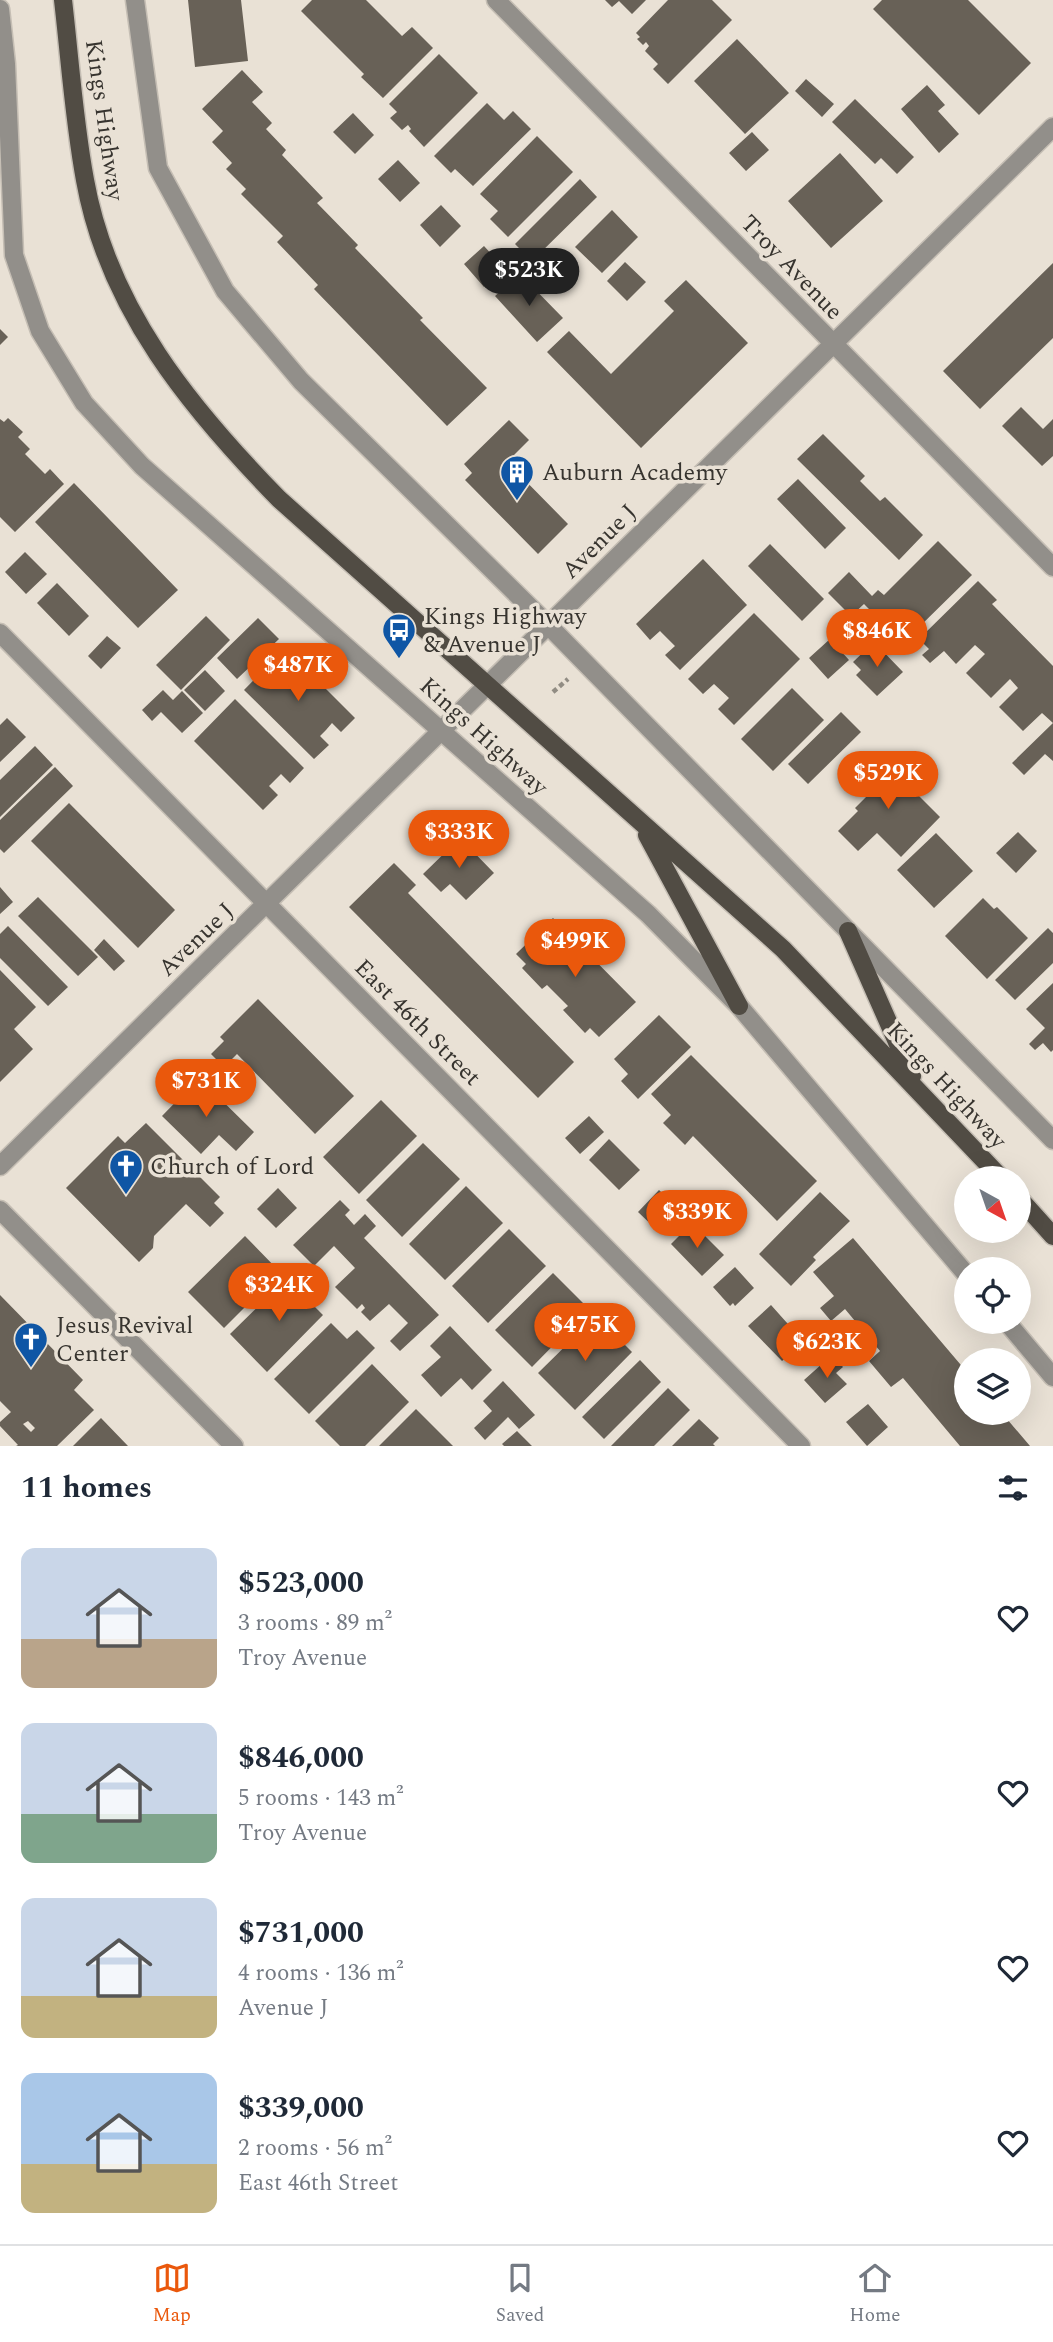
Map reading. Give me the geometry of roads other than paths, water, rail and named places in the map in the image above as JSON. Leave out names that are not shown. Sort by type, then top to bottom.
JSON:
[{"type":"main road","name":"Kings Highway","points":[[63,0],[85,182],[103,246],[128,305],[173,379],[224,443],[279,499],[783,949],[990,1166]]},
{"type":"main road","points":[[640,823],[739,1006]]},
{"type":"main road","points":[[848,931],[918,1088]]},
{"type":"main road","points":[[1031,1211],[1053,1236]]},
{"type":"street","name":"Kings Highway","points":[[135,0],[158,168],[225,291],[302,381],[548,625],[1053,1140]]},
{"type":"street","name":"Troy Avenue","points":[[496,0],[1053,567]]},
{"type":"street","name":"Kings Highway","points":[[0,9],[14,256],[40,331],[83,403],[142,466],[648,914],[739,1006],[954,1260]]},
{"type":"street","name":"Avenue J","points":[[0,1166],[1053,127]]},
{"type":"street","name":"East 46th Street","points":[[0,632],[801,1446]]},
{"type":"street","points":[[0,1210],[234,1446]]},
{"type":"street","points":[[1017,1334],[1053,1377]]},
{"type":"place","name":"Auburn Academy","points":[[517,502]]},
{"type":"place","name":"Kings Highway & Avenue J","points":[[399,660]]},
{"type":"place","name":"Church of Lord","points":[[126,1196]]},
{"type":"place","name":"Jesus Revival Center","points":[[31,1369]]}]
